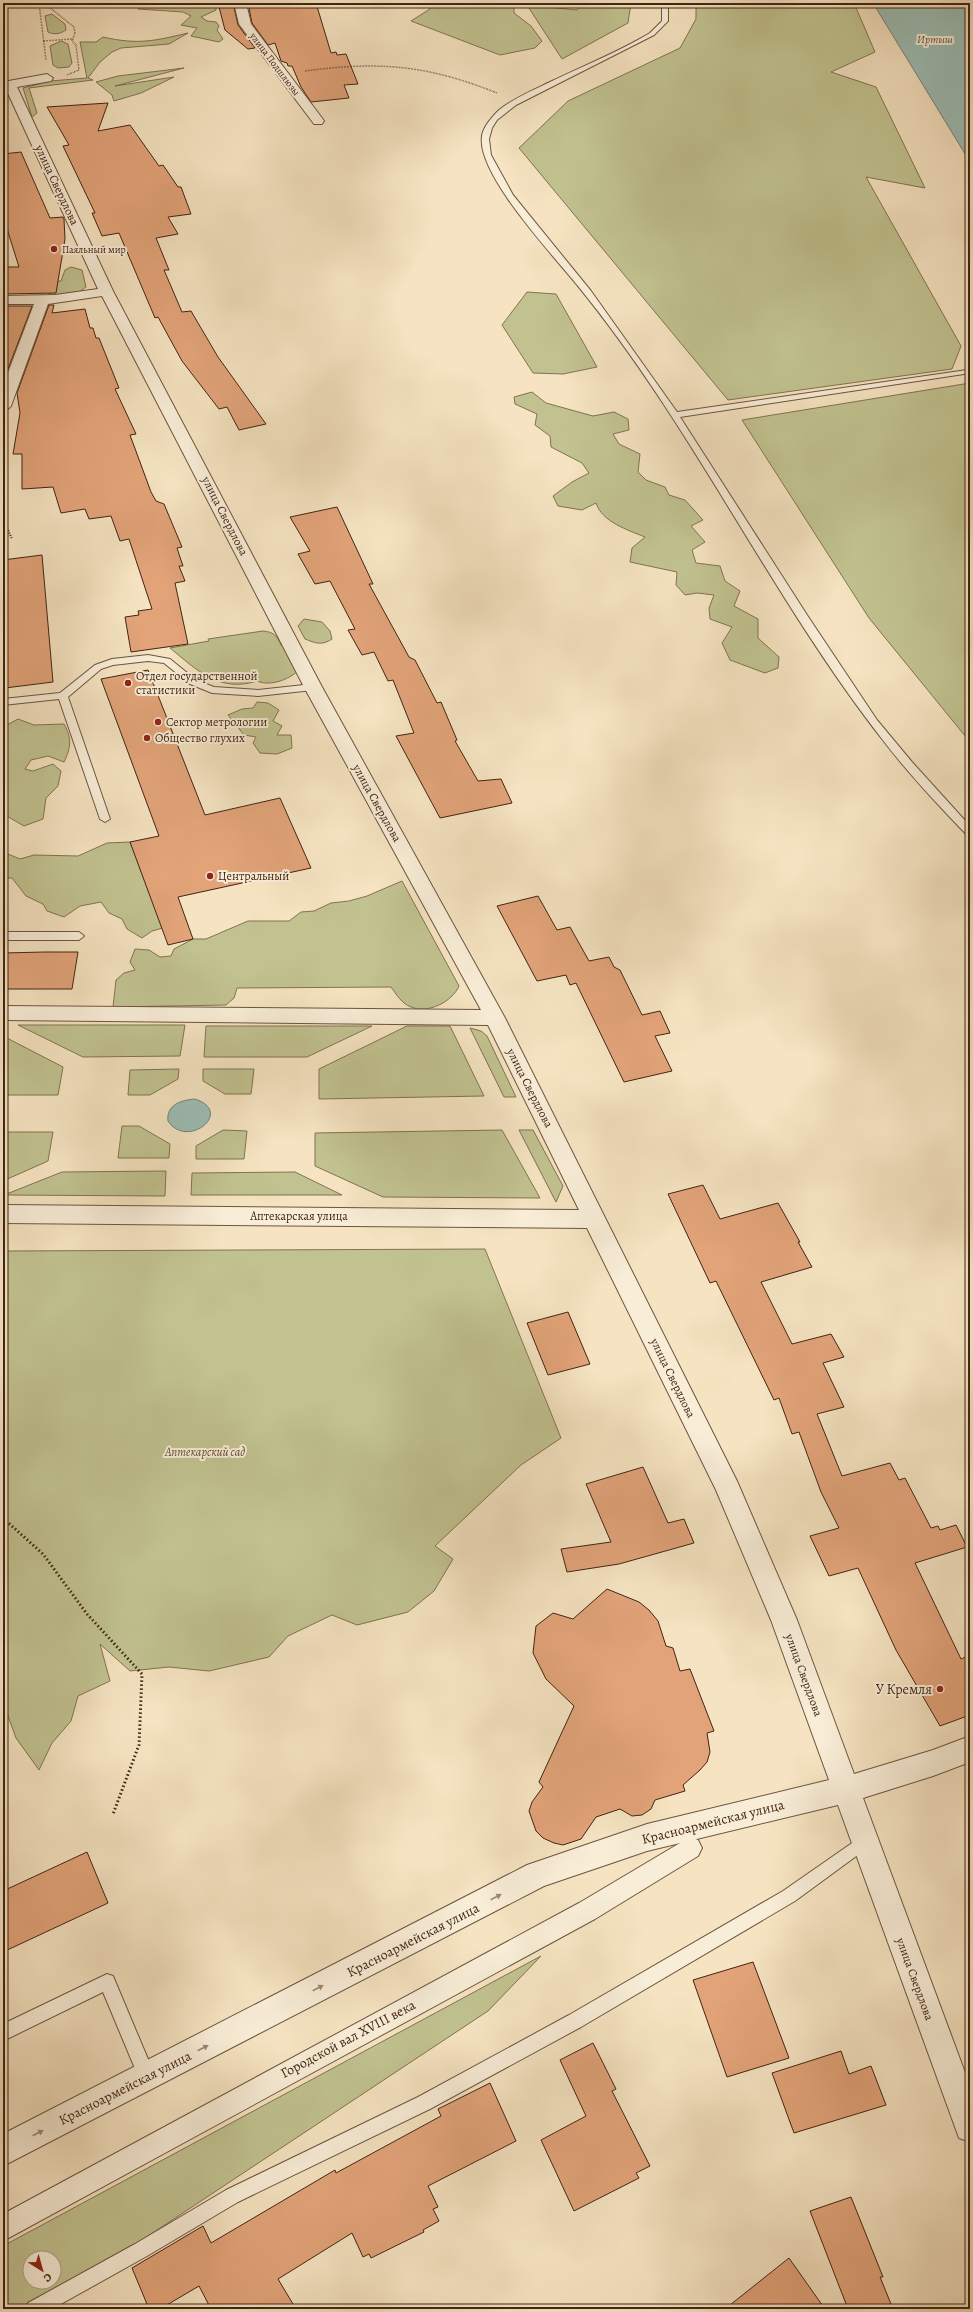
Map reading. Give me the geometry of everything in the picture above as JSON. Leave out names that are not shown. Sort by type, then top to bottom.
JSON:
[{"type":"street","name":"улица Подшлюзы","points":[[240,3],[245,24],[318,121]]},
{"type":"street","points":[[7,85],[48,78]]},
{"type":"street","name":"улица Свердлова","points":[[7,85],[106,291],[313,687],[495,1018],[728,1489],[758,1556],[784,1620],[970,2127]]},
{"type":"street","points":[[3,300],[42,301],[85,297],[106,291]]},
{"type":"street","points":[[3,406],[42,301]]},
{"type":"street","points":[[3,1013],[495,1018]]},
{"type":"street","name":"Аптекарская улица","points":[[3,1214],[594,1219]]},
{"type":"street","name":"Красноармейская улица","points":[[3,2151],[537,1875],[602,1851],[663,1833],[897,1776],[936,1764],[970,1749]]},
{"type":"street","name":"Городской вал XVIII века","points":[[3,2228],[586,1911],[690,1848]]},
{"type":"lane","points":[[665,3],[664,21],[645,38],[518,101],[498,116],[487,130],[485,148],[491,166],[531,223],[589,295],[676,415],[763,554],[875,724],[937,797],[970,832]]},
{"type":"lane","points":[[676,415],[964,372]]},
{"type":"lane","points":[[3,702],[64,696],[98,667],[112,662],[148,658],[167,661],[193,682],[212,690],[258,693],[313,687]]},
{"type":"lane","points":[[64,696],[105,819]]},
{"type":"lane","points":[[3,936],[79,936]]},
{"type":"lane","points":[[34,2309],[141,2250],[232,2196],[424,2103],[575,2021],[782,1900],[865,1841]]},
{"type":"lane","points":[[3,2033],[107,1982],[146,2077]]},
{"type":"path","points":[[39,3],[48,78],[72,74],[78,70],[76,45],[72,39]]},
{"type":"path","points":[[44,3],[74,28],[75,33],[72,39]]},
{"type":"path","points":[[43,41],[72,39]]},
{"type":"path","points":[[283,74],[355,64],[404,66],[452,75],[518,101]]},
{"type":"path","points":[[3,519],[12,540]]},
{"type":"path","points":[[3,1518],[43,1554],[87,1614],[142,1674],[139,1745],[113,1814]]},
{"type":"green space","points":[[144,3],[194,3],[194,6],[216,6],[216,10],[201,17],[207,21],[216,22],[219,26],[217,30],[223,39],[219,42],[191,36],[197,28],[181,25],[191,16],[183,12],[138,9]]},
{"type":"green space","points":[[428,3],[514,3],[514,13],[531,26],[542,41],[535,48],[500,55],[411,21],[430,9]]},
{"type":"green space","points":[[581,3],[631,3],[628,23],[562,59],[527,5],[577,10]]},
{"type":"green space","points":[[696,3],[854,3],[875,52],[831,72],[876,87],[925,188],[866,177],[961,346],[952,369],[728,400],[519,148],[568,101],[680,48],[696,19]]},
{"type":"green space","points":[[52,14],[65,24],[66,30],[57,34],[48,32],[45,16]]},
{"type":"green space","points":[[188,33],[169,44],[121,48],[112,52],[100,62],[88,78],[93,80],[29,88],[37,113],[32,117],[23,88],[50,81],[87,78],[80,42],[96,42],[103,37],[126,41],[146,41]]},
{"type":"green space","points":[[61,41],[68,44],[72,63],[69,67],[58,68],[53,65],[50,46]]},
{"type":"green space","points":[[184,68],[115,86],[174,77],[141,93],[114,101],[112,95],[96,82],[118,76]]},
{"type":"green space","points":[[71,267],[82,270],[86,287],[78,293],[50,295],[42,287],[51,282],[61,281],[65,270]]},
{"type":"green space","points":[[527,292],[556,294],[597,367],[563,374],[533,373],[502,325]]},
{"type":"green space","points":[[970,383],[970,742],[869,618],[742,420]]},
{"type":"green space","points":[[532,392],[546,403],[593,416],[614,412],[628,419],[629,430],[613,434],[619,444],[640,454],[638,472],[646,480],[665,487],[669,495],[685,500],[703,520],[691,526],[705,542],[692,550],[696,563],[720,566],[725,581],[740,591],[734,606],[758,619],[758,638],[779,657],[778,668],[765,673],[730,660],[722,643],[732,627],[710,619],[709,608],[714,595],[697,593],[685,595],[676,585],[677,572],[630,562],[632,548],[645,537],[610,520],[599,510],[596,503],[582,510],[558,506],[553,496],[572,482],[589,473],[582,463],[551,447],[550,436],[535,425],[537,414],[515,404],[514,397]]},
{"type":"green space","points":[[304,619],[322,622],[330,631],[332,639],[325,643],[315,643],[305,639],[298,626]]},
{"type":"green space","points":[[263,631],[274,635],[281,645],[285,646],[301,668],[292,676],[280,681],[268,683],[257,681],[243,684],[231,684],[220,682],[199,671],[170,648],[209,641],[208,639]]},
{"type":"green space","points":[[257,702],[268,703],[279,710],[273,721],[282,726],[277,735],[291,735],[292,748],[277,754],[260,753],[253,743],[256,737],[244,735],[228,715],[242,709],[253,708]]},
{"type":"green space","points":[[18,719],[34,725],[64,724],[67,729],[70,743],[64,762],[48,756],[31,760],[25,769],[33,771],[53,764],[61,771],[58,786],[46,798],[43,819],[24,826],[5,815],[3,811],[3,727]]},
{"type":"green space","points":[[130,842],[163,928],[152,931],[142,938],[127,929],[122,919],[109,913],[101,902],[80,906],[64,917],[47,911],[43,904],[26,896],[12,878],[3,878],[3,852],[20,859],[34,855],[78,856],[107,843]]},
{"type":"green space","points":[[402,881],[459,986],[451,997],[439,1005],[425,1009],[418,1009],[408,1006],[397,996],[391,987],[237,988],[234,998],[226,1005],[113,1007],[116,980],[124,973],[135,970],[130,962],[135,949],[149,950],[160,957],[171,956],[174,949],[193,939],[206,939],[248,921],[289,921],[301,912],[314,911],[331,903],[349,901],[367,896]]},
{"type":"green space","points":[[18,1025],[185,1025],[180,1056],[83,1057]]},
{"type":"green space","points":[[206,1026],[372,1026],[307,1057],[204,1057]]},
{"type":"green space","points":[[407,1026],[450,1026],[484,1096],[319,1099],[319,1069]]},
{"type":"green space","points":[[470,1028],[481,1031],[487,1036],[516,1097],[504,1097]]},
{"type":"green space","points":[[3,1036],[63,1067],[58,1095],[3,1095]]},
{"type":"green space","points":[[179,1069],[178,1079],[150,1095],[128,1095],[130,1070]]},
{"type":"green space","points":[[203,1069],[254,1069],[251,1094],[225,1094],[203,1081]]},
{"type":"green space","points":[[122,1126],[139,1126],[170,1144],[169,1158],[118,1158]]},
{"type":"green space","points":[[223,1130],[247,1131],[244,1159],[196,1159],[196,1146]]},
{"type":"green space","points":[[502,1130],[540,1198],[383,1197],[315,1166],[315,1133]]},
{"type":"green space","points":[[519,1130],[533,1130],[563,1186],[556,1202]]},
{"type":"green space","points":[[3,1132],[53,1132],[48,1161],[3,1181]]},
{"type":"green space","points":[[166,1171],[165,1196],[4,1195],[62,1172]]},
{"type":"green space","points":[[295,1172],[342,1195],[191,1195],[192,1173]]},
{"type":"green space","name":"Аптекарский сад","points":[[485,1249],[561,1438],[521,1465],[435,1546],[453,1559],[434,1591],[408,1612],[357,1625],[332,1615],[288,1636],[269,1657],[209,1671],[169,1667],[130,1671],[100,1644],[110,1681],[78,1696],[71,1721],[52,1743],[39,1770],[16,1738],[3,1702],[3,1251]]},
{"type":"green space","points":[[541,1956],[488,2011],[133,2246],[62,2285],[62,2250],[22,2250],[22,2290],[53,2290],[19,2309],[3,2309],[3,2246]]},
{"type":"water","name":"Иртыш","points":[[873,3],[970,3],[970,162]]},
{"type":"water","points":[[195,1099],[206,1105],[210,1112],[209,1119],[204,1126],[195,1130],[186,1132],[176,1129],[168,1121],[169,1111],[180,1102]]},
{"type":"building","points":[[218,3],[233,3],[238,25],[255,48],[248,49],[225,30]]},
{"type":"building","points":[[248,3],[316,3],[331,53],[336,52],[337,55],[346,54],[358,84],[344,85],[349,98],[311,102],[301,87],[292,66],[288,66],[287,63],[281,61],[275,43],[268,45],[252,23]]},
{"type":"building","points":[[108,103],[98,131],[130,125],[159,166],[163,165],[178,187],[181,187],[191,214],[168,217],[178,234],[156,238],[169,270],[164,270],[182,312],[191,311],[218,357],[266,424],[239,430],[227,407],[219,409],[182,361],[158,317],[155,318],[119,233],[102,236],[92,213],[95,213],[63,146],[69,145],[47,107]]},
{"type":"building","points":[[21,152],[50,218],[63,217],[64,219],[65,239],[56,293],[3,294],[3,267],[19,267],[3,216],[3,154]]},
{"type":"building","points":[[49,305],[54,305],[52,313],[85,309],[90,328],[93,328],[96,338],[99,338],[119,388],[115,389],[136,434],[130,435],[151,492],[156,501],[164,504],[182,547],[177,548],[183,566],[179,566],[185,581],[175,583],[188,644],[131,652],[125,617],[139,615],[138,611],[152,609],[129,539],[120,541],[111,516],[89,519],[85,509],[61,513],[53,487],[22,489],[22,454],[13,454],[20,413],[17,393]]},
{"type":"building","points":[[3,306],[32,306],[8,369],[3,369]]},
{"type":"building","points":[[337,507],[373,584],[369,584],[409,657],[415,660],[437,703],[441,702],[457,740],[455,741],[478,781],[501,779],[512,803],[440,818],[396,736],[414,733],[393,680],[388,681],[374,652],[362,655],[348,630],[355,629],[330,581],[315,584],[298,554],[310,551],[290,517]]},
{"type":"building","points":[[42,555],[53,682],[5,688],[3,560]]},
{"type":"building","points":[[148,670],[205,815],[280,798],[311,868],[178,897],[193,939],[168,945],[130,842],[159,836],[101,679]]},
{"type":"building","points":[[538,896],[557,930],[570,927],[589,961],[609,957],[614,967],[620,970],[642,1015],[660,1011],[670,1033],[655,1036],[672,1071],[624,1082],[576,983],[570,985],[566,975],[537,981],[497,906]]},
{"type":"building","points":[[78,952],[72,989],[3,989],[3,953]]},
{"type":"building","points":[[703,1185],[720,1219],[778,1203],[812,1267],[761,1282],[792,1344],[831,1334],[844,1357],[823,1363],[844,1407],[817,1414],[842,1476],[890,1463],[899,1480],[905,1478],[931,1528],[938,1526],[940,1530],[956,1525],[967,1547],[915,1563],[961,1659],[970,1655],[970,1715],[940,1726],[896,1650],[858,1568],[829,1576],[810,1536],[839,1528],[821,1492],[799,1432],[792,1434],[779,1398],[774,1400],[716,1281],[710,1283],[668,1194]]},
{"type":"building","points":[[568,1312],[590,1364],[548,1375],[527,1323]]},
{"type":"building","points":[[643,1467],[668,1523],[684,1519],[694,1543],[619,1564],[567,1572],[561,1549],[611,1542],[586,1484]]},
{"type":"building","points":[[607,1589],[639,1602],[649,1610],[658,1621],[666,1646],[673,1648],[680,1671],[690,1669],[714,1731],[707,1733],[710,1752],[707,1762],[683,1785],[685,1791],[655,1800],[651,1809],[642,1815],[632,1816],[620,1809],[596,1817],[581,1839],[563,1845],[543,1838],[536,1831],[529,1811],[532,1802],[543,1787],[539,1782],[574,1706],[546,1679],[533,1653],[536,1626],[553,1613],[573,1619]]},
{"type":"building","points":[[87,1852],[108,1903],[3,1952],[3,1891]]},
{"type":"building","points":[[753,1962],[789,2058],[727,2077],[693,1980]]},
{"type":"building","points":[[593,2043],[616,2089],[612,2091],[650,2166],[636,2173],[639,2178],[574,2211],[541,2140],[586,2116],[560,2060]]},
{"type":"building","points":[[841,2051],[849,2074],[871,2066],[886,2105],[794,2133],[772,2073]]},
{"type":"building","points":[[490,2083],[516,2141],[428,2186],[438,2207],[433,2209],[439,2221],[423,2230],[424,2232],[371,2258],[369,2254],[363,2257],[352,2233],[278,2279],[296,2309],[211,2309],[199,2286],[160,2309],[149,2309],[132,2268],[203,2226],[211,2243],[335,2170],[336,2173],[441,2116],[438,2109]]},
{"type":"building","points":[[851,2197],[883,2277],[880,2277],[893,2309],[848,2309],[810,2211]]},
{"type":"building","points":[[789,2258],[825,2309],[725,2309]]},
{"type":"place","name":"Паяльный мир","points":[[54,249]]},
{"type":"place","name":"Отдел государственной статистики","points":[[128,683]]},
{"type":"place","name":"Сектор метрологии","points":[[158,722]]},
{"type":"place","name":"Общество глухих","points":[[147,738]]},
{"type":"place","name":"Центральный","points":[[210,876]]},
{"type":"place","name":"У Кремля","points":[[940,1689]]}]
